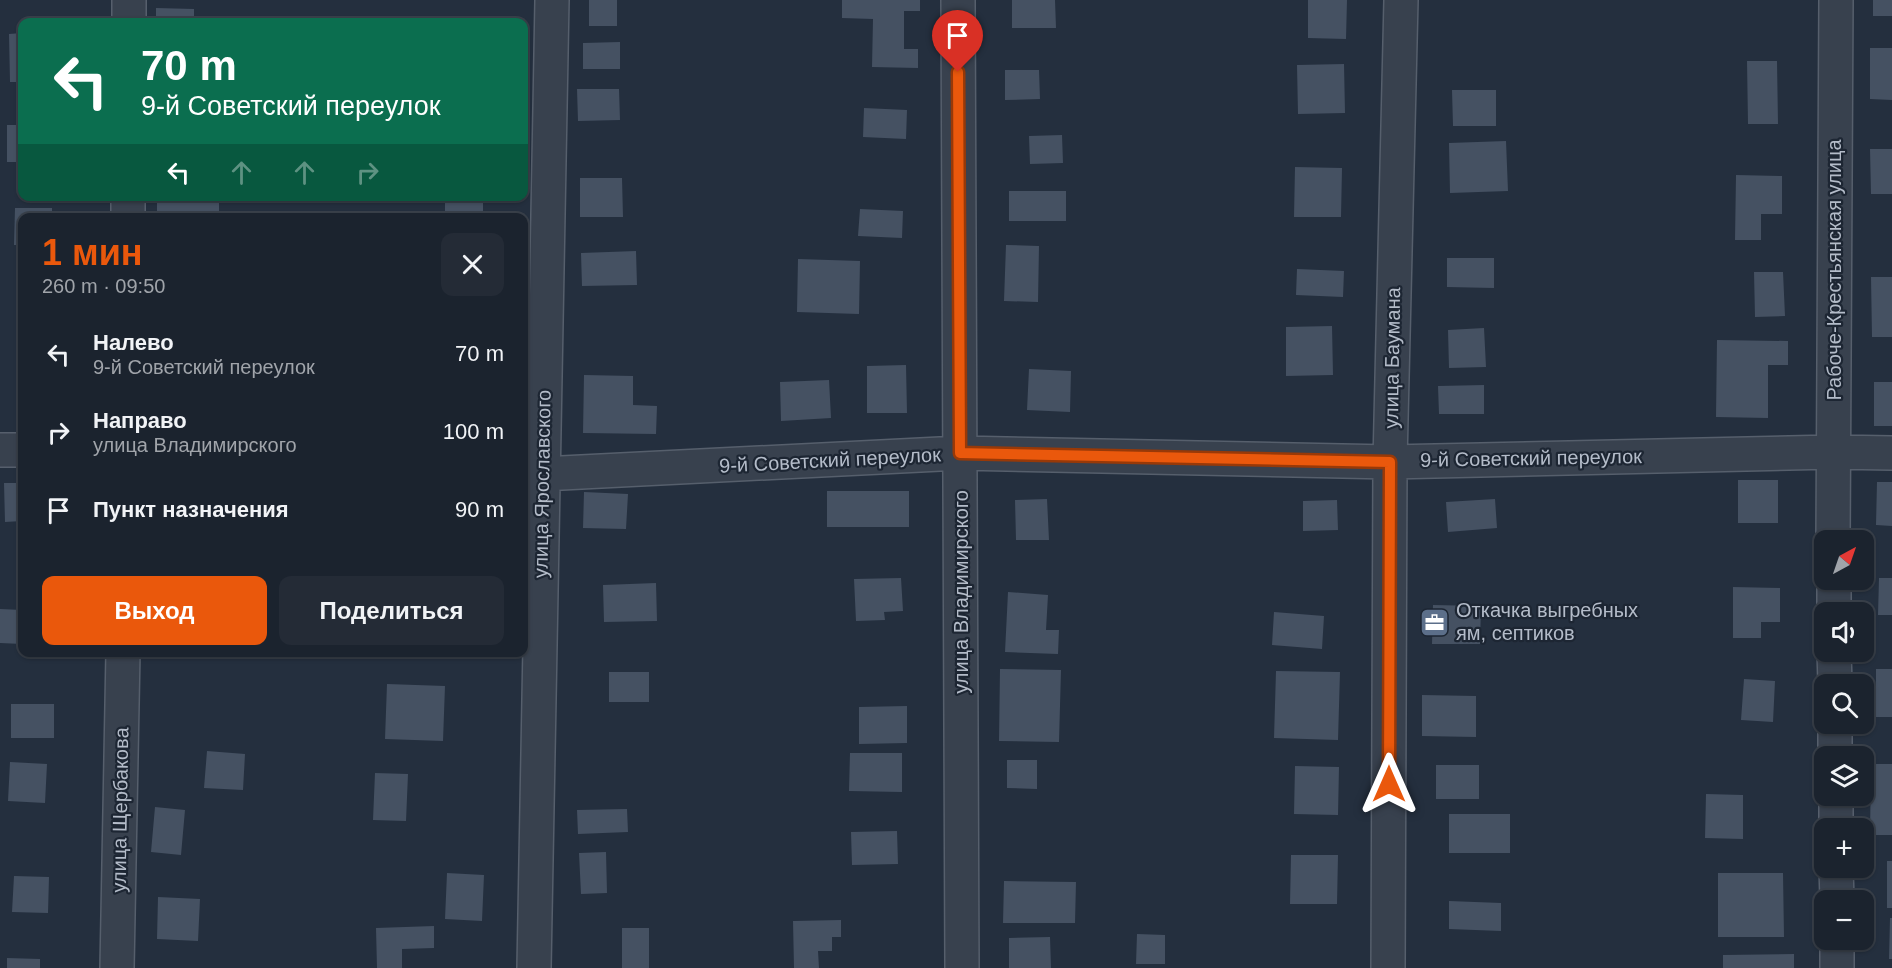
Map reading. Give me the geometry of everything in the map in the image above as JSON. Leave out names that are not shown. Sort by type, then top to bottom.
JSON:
[{"type":"street","points":[[129,0],[129,18]]},
{"type":"street","name":"улица Ярославского","points":[[534,968],[533,474],[552,0]]},
{"type":"street","name":"улица Владимирского","points":[[958,0],[962,968]]},
{"type":"street","name":"улица Баумана","points":[[1388,968],[1390,462],[1401,0]]},
{"type":"street","name":"Рабоче-Крестьянская улица","points":[[1833,530],[1836,0]]},
{"type":"street","points":[[0,450],[18,450]]},
{"type":"street","name":"9-й Советский переулок","points":[[533,474],[960,453],[1390,462],[1833,452],[1892,453]]},
{"type":"street","name":"улица Щербакова","points":[[117,968],[123,657]]},
{"type":"street","points":[[1837,950],[1837,968]]},
{"type":"building","points":[[589,0],[617,0],[617,26],[589,26]]},
{"type":"building","points":[[842,0],[920,0],[920,11],[904,11],[904,49],[918,49],[918,68],[872,67],[873,19],[842,18]]},
{"type":"building","points":[[1012,0],[1055,0],[1056,28],[1012,28]]},
{"type":"building","points":[[1308,0],[1347,0],[1346,39],[1308,38]]},
{"type":"building","points":[[1873,0],[1892,0],[1892,16],[1873,16]]},
{"type":"building","points":[[156,8],[194,9],[194,18],[156,18]]},
{"type":"building","points":[[18,33],[18,82],[10,82],[9,34]]},
{"type":"building","points":[[620,42],[620,69],[583,69],[583,43]]},
{"type":"building","points":[[1870,48],[1892,48],[1892,100],[1870,99]]},
{"type":"building","points":[[1747,61],[1777,61],[1778,124],[1748,124]]},
{"type":"building","points":[[1344,64],[1345,113],[1298,114],[1297,65]]},
{"type":"building","points":[[1005,70],[1039,70],[1040,99],[1005,100]]},
{"type":"building","points":[[577,89],[619,89],[620,120],[578,121]]},
{"type":"building","points":[[1452,90],[1496,90],[1496,126],[1453,126]]},
{"type":"building","points":[[864,108],[907,110],[906,139],[863,137]]},
{"type":"building","points":[[7,125],[18,125],[18,162],[7,162]]},
{"type":"building","points":[[1062,135],[1063,163],[1030,164],[1029,136]]},
{"type":"building","points":[[1506,141],[1508,191],[1450,193],[1449,143]]},
{"type":"building","points":[[1870,149],[1892,149],[1892,194],[1871,194]]},
{"type":"building","points":[[1295,167],[1342,168],[1341,217],[1294,217]]},
{"type":"building","points":[[1736,175],[1782,176],[1782,214],[1761,214],[1761,240],[1735,240]]},
{"type":"building","points":[[580,178],[622,178],[623,217],[580,217]]},
{"type":"building","points":[[1009,191],[1066,191],[1066,221],[1009,221]]},
{"type":"building","points":[[157,201],[219,201],[219,213],[157,213]]},
{"type":"building","points":[[445,201],[483,201],[483,213],[445,213]]},
{"type":"building","points":[[15,208],[52,208],[52,213],[18,213],[18,245],[14,245]]},
{"type":"building","points":[[860,209],[903,211],[902,238],[858,236]]},
{"type":"building","points":[[1006,245],[1039,246],[1038,302],[1004,301]]},
{"type":"building","points":[[636,251],[637,285],[582,286],[581,253]]},
{"type":"building","points":[[1447,258],[1494,258],[1494,288],[1447,287]]},
{"type":"building","points":[[798,259],[860,261],[859,314],[797,312]]},
{"type":"building","points":[[1297,269],[1344,271],[1343,297],[1296,295]]},
{"type":"building","points":[[1754,272],[1783,272],[1785,316],[1755,317]]},
{"type":"building","points":[[1871,277],[1892,277],[1892,337],[1872,337]]},
{"type":"building","points":[[1332,326],[1333,375],[1286,376],[1286,327]]},
{"type":"building","points":[[1484,328],[1486,367],[1449,368],[1448,330]]},
{"type":"building","points":[[1717,340],[1788,341],[1788,365],[1768,365],[1768,418],[1716,417]]},
{"type":"building","points":[[906,365],[907,413],[867,413],[867,366]]},
{"type":"building","points":[[1029,369],[1071,371],[1070,412],[1027,410]]},
{"type":"building","points":[[17,370],[18,370],[18,404],[16,404]]},
{"type":"building","points":[[584,375],[633,376],[633,405],[657,406],[656,434],[583,433]]},
{"type":"building","points":[[829,380],[831,418],[781,421],[780,382]]},
{"type":"building","points":[[1874,382],[1892,382],[1892,426],[1874,426]]},
{"type":"building","points":[[1484,385],[1484,414],[1439,414],[1438,386]]},
{"type":"building","points":[[1738,480],[1778,480],[1778,523],[1738,523]]},
{"type":"building","points":[[1877,482],[1892,482],[1892,526],[1876,525]]},
{"type":"building","points":[[4,483],[18,483],[18,521],[5,522]]},
{"type":"building","points":[[827,491],[909,491],[909,527],[827,527]]},
{"type":"building","points":[[584,492],[628,494],[626,529],[583,528]]},
{"type":"building","points":[[1047,499],[1049,540],[1016,540],[1015,500]]},
{"type":"building","points":[[1495,499],[1497,528],[1448,532],[1446,502]]},
{"type":"building","points":[[1337,500],[1338,530],[1303,531],[1303,501]]},
{"type":"building","points":[[901,578],[903,611],[884,612],[885,620],[856,621],[854,579]]},
{"type":"building","points":[[1879,578],[1892,578],[1892,615],[1878,615]]},
{"type":"building","points":[[656,583],[657,621],[604,622],[603,585]]},
{"type":"building","points":[[1733,587],[1780,588],[1780,622],[1761,622],[1761,638],[1733,638]]},
{"type":"building","points":[[1008,592],[1048,595],[1046,630],[1059,630],[1058,654],[1005,652]]},
{"type":"building","points":[[1433,605],[1481,606],[1480,644],[1432,644]]},
{"type":"building","points":[[0,609],[18,610],[18,644],[0,643]]},
{"type":"building","points":[[1274,612],[1324,616],[1322,649],[1272,645]]},
{"type":"building","points":[[1000,669],[1061,670],[1059,742],[999,741]]},
{"type":"building","points":[[1876,669],[1892,669],[1892,717],[1876,717]]},
{"type":"building","points":[[1276,671],[1340,672],[1338,740],[1274,738]]},
{"type":"building","points":[[609,672],[649,672],[649,702],[609,702]]},
{"type":"building","points":[[1744,679],[1775,681],[1773,722],[1741,720]]},
{"type":"building","points":[[387,684],[445,686],[443,741],[385,739]]},
{"type":"building","points":[[1422,695],[1476,696],[1476,737],[1422,736]]},
{"type":"building","points":[[11,704],[54,704],[54,738],[11,738]]},
{"type":"building","points":[[907,706],[907,743],[859,744],[859,707]]},
{"type":"building","points":[[207,751],[245,754],[243,790],[204,788]]},
{"type":"building","points":[[850,753],[902,753],[902,792],[849,791]]},
{"type":"building","points":[[1007,760],[1037,760],[1037,789],[1007,788]]},
{"type":"building","points":[[10,762],[47,764],[45,803],[8,801]]},
{"type":"building","points":[[1874,764],[1892,764],[1892,835],[1874,835],[1874,818],[1870,818],[1870,806],[1874,806]]},
{"type":"building","points":[[1436,765],[1479,765],[1479,799],[1436,799]]},
{"type":"building","points":[[1295,766],[1339,767],[1338,815],[1294,814]]},
{"type":"building","points":[[375,773],[408,774],[406,821],[373,820]]},
{"type":"building","points":[[1706,794],[1743,795],[1743,839],[1705,838]]},
{"type":"building","points":[[155,807],[185,810],[181,855],[151,852]]},
{"type":"building","points":[[627,809],[628,832],[578,834],[577,810]]},
{"type":"building","points":[[1449,814],[1510,814],[1510,853],[1449,853]]},
{"type":"building","points":[[897,831],[898,864],[852,865],[851,832]]},
{"type":"building","points":[[606,852],[607,893],[581,894],[579,853]]},
{"type":"building","points":[[1291,855],[1338,855],[1337,904],[1290,904]]},
{"type":"building","points":[[1887,861],[1892,861],[1892,908],[1887,908]]},
{"type":"building","points":[[447,873],[484,875],[482,921],[445,919]]},
{"type":"building","points":[[1718,873],[1783,873],[1784,937],[1718,937]]},
{"type":"building","points":[[14,876],[49,877],[48,913],[12,912]]},
{"type":"building","points":[[1004,881],[1076,882],[1075,923],[1003,923]]},
{"type":"building","points":[[158,897],[200,899],[198,941],[157,939]]},
{"type":"building","points":[[1449,901],[1501,903],[1501,931],[1449,929]]},
{"type":"building","points":[[1890,918],[1892,918],[1892,959],[1889,959]]},
{"type":"building","points":[[841,920],[841,937],[832,937],[832,951],[818,951],[819,968],[794,968],[793,921]]},
{"type":"building","points":[[434,926],[434,948],[402,949],[402,968],[377,968],[376,928]]},
{"type":"building","points":[[622,928],[649,928],[649,968],[622,968]]},
{"type":"building","points":[[1137,934],[1165,935],[1165,964],[1136,964]]},
{"type":"building","points":[[1050,937],[1051,968],[1009,968],[1009,938]]},
{"type":"building","points":[[1794,954],[1794,968],[1723,968],[1723,955]]},
{"type":"building","points":[[7,958],[40,959],[40,968],[7,968]]},
{"type":"place","name":"Откачка выгребных ям, септиков","points":[[1435,622]]},
{"type":"route","points":[[958,72],[960,453],[1390,462],[1389,784]]}]
